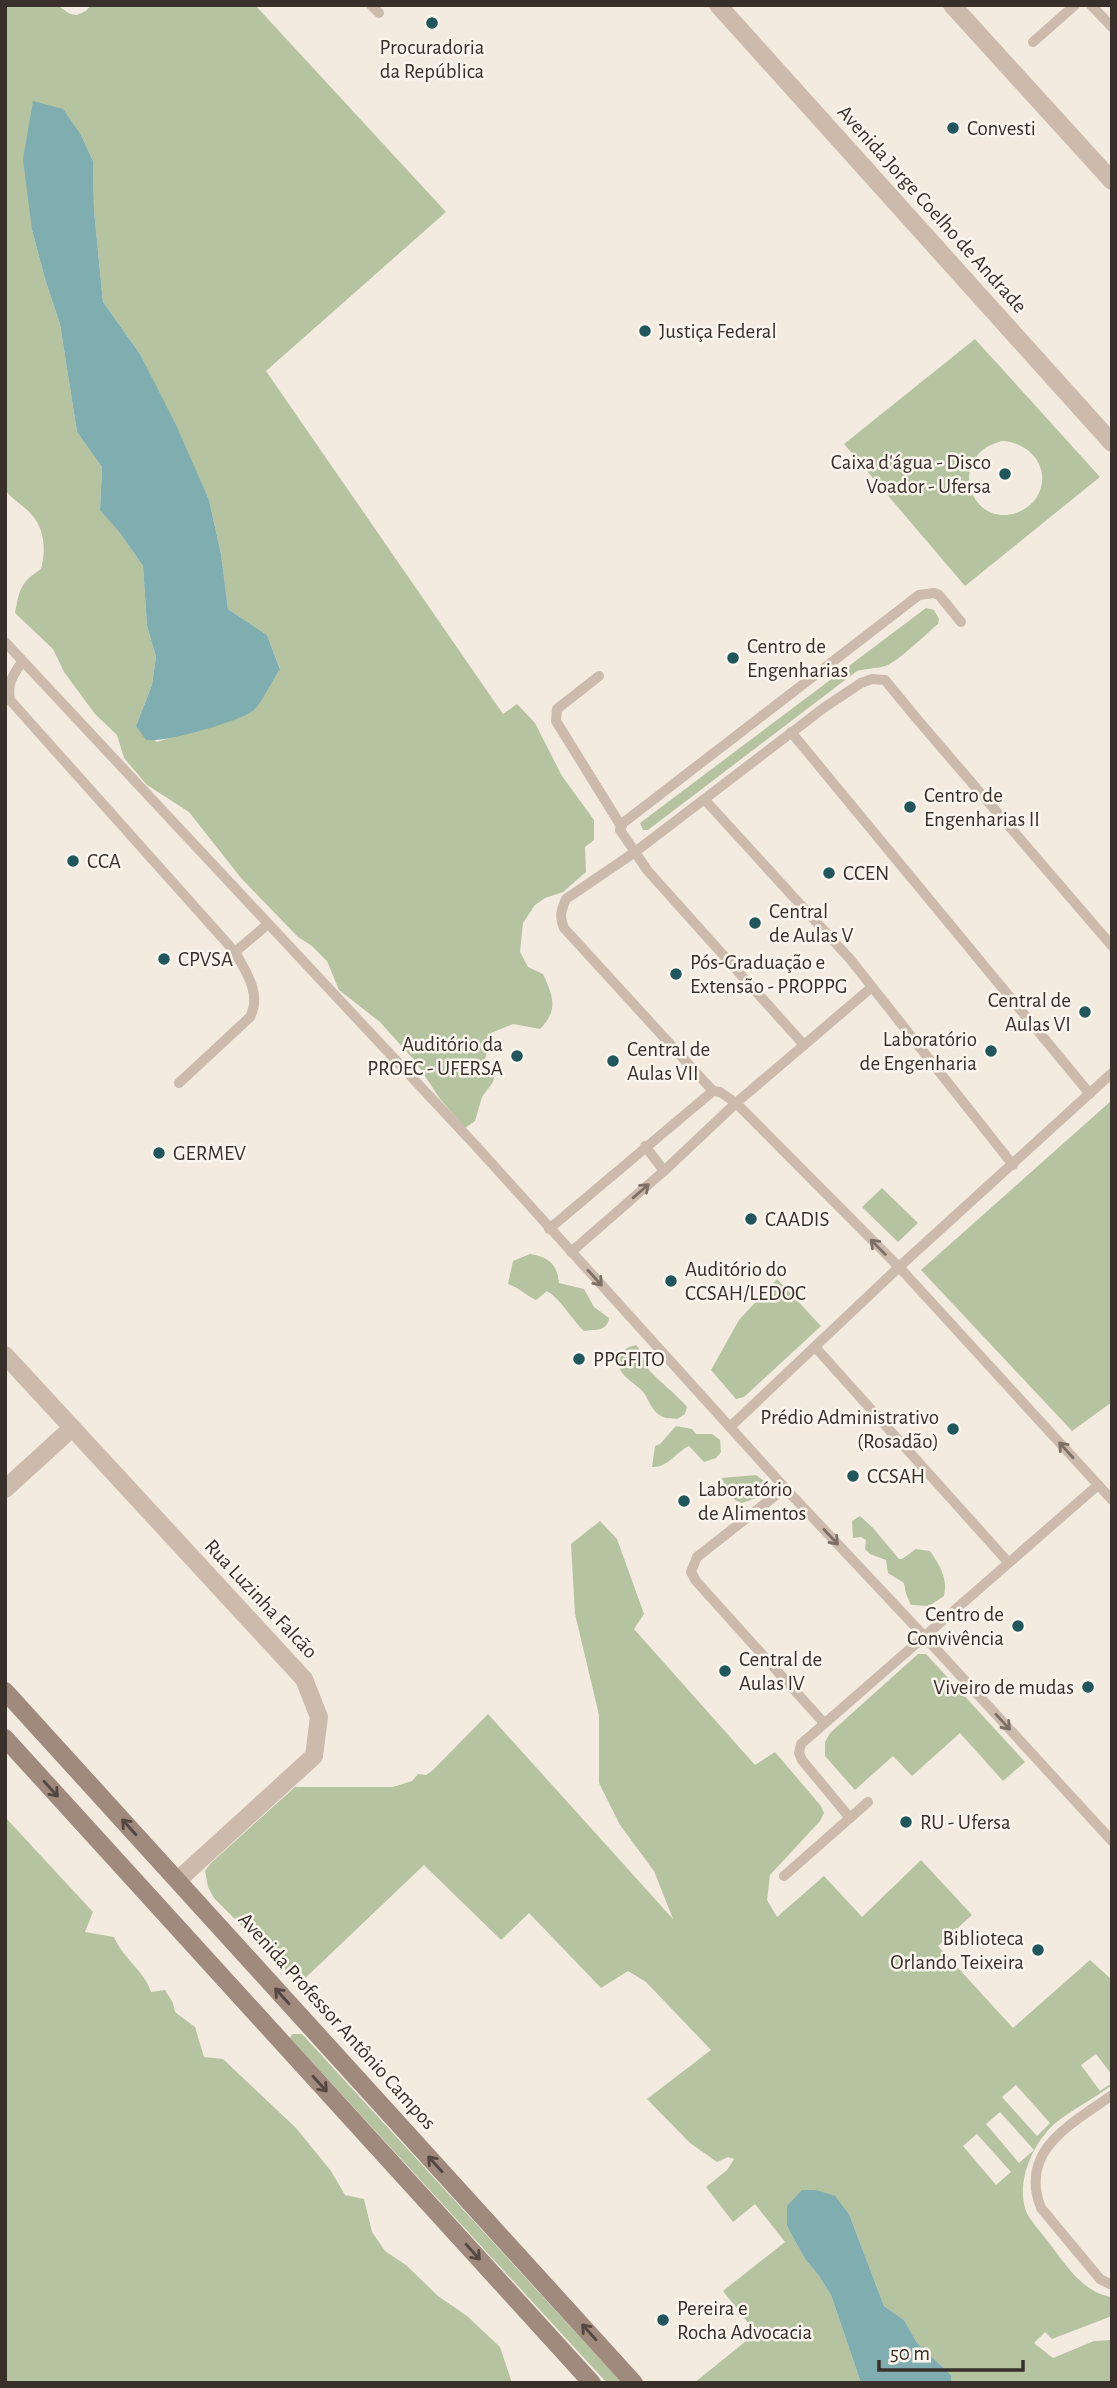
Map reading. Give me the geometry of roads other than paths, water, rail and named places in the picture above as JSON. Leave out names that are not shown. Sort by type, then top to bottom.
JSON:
[{"type":"street","name":"Avenida Jorge Coelho de Andrade","points":[[718,5],[1112,443]]},
{"type":"street","points":[[952,5],[1112,181]]},
{"type":"street","name":"Rua Luzinha Falcão","points":[[5,1355],[304,1679],[319,1717],[314,1756],[178,1880]]},
{"type":"street","points":[[5,1489],[72,1428]]},
{"type":"street","name":"Avenida Professor Antônio Campos","points":[[5,1691],[635,2383]]},
{"type":"street","points":[[5,1738],[592,2383]]},
{"type":"street","points":[[184,1934],[209,1914]]},
{"type":"street","points":[[217,1971],[243,1953]]},
{"type":"lane","points":[[1033,42],[1075,5]]},
{"type":"lane","points":[[1091,5],[1112,27]]},
{"type":"lane","points":[[621,826],[919,595],[939,595],[961,622]]},
{"type":"lane","points":[[5,642],[476,1146],[785,1488],[1112,1841]]},
{"type":"lane","points":[[22,662],[10,679],[10,700],[235,951],[254,992],[255,1007],[250,1017],[179,1083]]},
{"type":"lane","points":[[600,676],[557,709],[556,721],[621,826],[620,830],[647,870],[804,1045]]},
{"type":"lane","points":[[1112,946],[885,680],[872,679],[860,683],[791,732],[635,852],[566,899],[561,909],[561,920],[565,928],[713,1091],[720,1092],[736,1103],[899,1268],[1112,1500]]},
{"type":"lane","points":[[791,732],[1090,1094]]},
{"type":"lane","points":[[705,800],[850,959],[1013,1165]]},
{"type":"lane","points":[[235,951],[268,924]]},
{"type":"lane","points":[[571,1252],[664,1171],[736,1103],[872,988]]},
{"type":"lane","points":[[730,1427],[1112,1073]]},
{"type":"lane","points":[[549,1229],[713,1091]]},
{"type":"lane","points":[[645,1146],[664,1171]]},
{"type":"lane","points":[[816,1348],[1007,1562]]},
{"type":"lane","points":[[850,1818],[799,1753],[801,1744],[1098,1485]]},
{"type":"lane","points":[[785,1488],[697,1557],[691,1572],[696,1581],[824,1723]]},
{"type":"lane","points":[[784,1876],[868,1802]]},
{"type":"lane","points":[[1112,2095],[1056,2135],[1041,2158],[1034,2179],[1041,2208],[1100,2279],[1112,2285]]},
{"type":"water","points":[[33,101],[63,109],[81,135],[93,161],[94,210],[103,302],[140,354],[176,425],[209,500],[221,554],[228,609],[267,635],[280,669],[253,711],[200,731],[146,740],[136,726],[152,685],[156,657],[147,626],[143,566],[100,510],[102,467],[77,432],[60,324],[32,230],[23,159]]},
{"type":"water","points":[[802,2190],[816,2190],[835,2196],[849,2214],[884,2306],[904,2320],[917,2343],[951,2375],[952,2383],[861,2383],[831,2295],[805,2259],[787,2226],[787,2206]]},
{"type":"place","name":"Procuradoria da República","points":[[432,23]]},
{"type":"place","name":"Convesti","points":[[953,128]]},
{"type":"place","name":"Justiça Federal","points":[[645,331]]},
{"type":"place","name":"Caixa d'água - Disco Voador - Ufersa","points":[[1005,474]]},
{"type":"place","name":"Centro de Engenharias","points":[[733,658]]},
{"type":"place","name":"Centro de Engenharias II","points":[[910,807]]},
{"type":"place","name":"CCA","points":[[73,861]]},
{"type":"place","name":"CCEN","points":[[829,873]]},
{"type":"place","name":"Central de Aulas V","points":[[755,923]]},
{"type":"place","name":"CPVSA","points":[[164,959]]},
{"type":"place","name":"Pós-Graduação e Extensão - PROPPG","points":[[676,974]]},
{"type":"place","name":"Central de Aulas VI","points":[[1085,1012]]},
{"type":"place","name":"Laboratório de Engenharia","points":[[991,1051]]},
{"type":"place","name":"Auditório da PROEC - UFERSA","points":[[517,1056]]},
{"type":"place","name":"Central de Aulas VII","points":[[613,1061]]},
{"type":"place","name":"GERMEV","points":[[159,1153]]},
{"type":"place","name":"CAADIS","points":[[751,1219]]},
{"type":"place","name":"Auditório do CCSAH/LEDOC","points":[[671,1281]]},
{"type":"place","name":"PPGFITO","points":[[579,1359]]},
{"type":"place","name":"Prédio Administrativo (Rosadão)","points":[[953,1429]]},
{"type":"place","name":"CCSAH","points":[[853,1476]]},
{"type":"place","name":"Laboratório de Alimentos","points":[[684,1501]]},
{"type":"place","name":"Centro de Convivência","points":[[1018,1626]]},
{"type":"place","name":"Central de Aulas IV","points":[[725,1671]]},
{"type":"place","name":"Viveiro de mudas","points":[[1088,1687]]},
{"type":"place","name":"RU - Ufersa","points":[[906,1822]]},
{"type":"place","name":"Biblioteca Orlando Teixeira","points":[[1038,1950]]},
{"type":"place","name":"Pereira e Rocha Advocacia","points":[[663,2320]]}]
